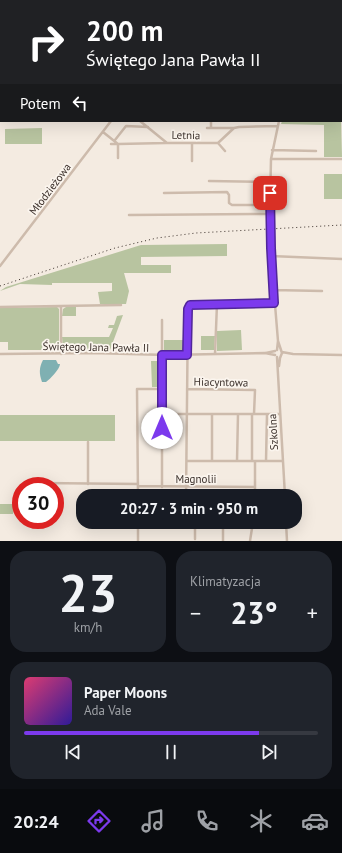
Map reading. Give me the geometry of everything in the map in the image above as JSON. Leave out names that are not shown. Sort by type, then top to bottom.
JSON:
[{"type":"street","name":"Młodzieżowa","points":[[0,266],[110,122]]},
{"type":"street","name":"Letnia","points":[[141,122],[167,143],[218,143]]},
{"type":"street","points":[[211,122],[211,128]]},
{"type":"street","name":"Szkolna","points":[[280,122],[271,159],[270,214],[273,290],[279,353],[278,368],[285,489]]},
{"type":"street","points":[[115,140],[126,126],[148,127]]},
{"type":"street","points":[[207,128],[278,126]]},
{"type":"street","points":[[225,151],[218,143],[234,128]]},
{"type":"street","points":[[103,132],[115,140],[118,144],[118,158]]},
{"type":"street","points":[[111,144],[167,143]]},
{"type":"street","points":[[192,143],[192,161]]},
{"type":"street","points":[[272,150],[316,151]]},
{"type":"street","points":[[271,159],[342,159]]},
{"type":"street","points":[[209,182],[271,182]]},
{"type":"street","points":[[164,193],[227,192],[229,195],[229,203],[232,205],[270,205]]},
{"type":"street","points":[[129,215],[270,214]]},
{"type":"street","points":[[271,256],[342,259]]},
{"type":"street","points":[[273,290],[322,291]]},
{"type":"street","points":[[186,487],[188,309],[190,305],[274,303]]},
{"type":"street","points":[[215,354],[217,304]]},
{"type":"street","points":[[0,307],[120,305]]},
{"type":"street","points":[[61,306],[61,354]]},
{"type":"street","points":[[162,320],[162,487]]},
{"type":"street","name":"Świętego Jana Pawła II","points":[[0,354],[114,356],[279,353],[342,355]]},
{"type":"street","points":[[138,489],[137,389],[162,389]]},
{"type":"street","name":"Hiacyntowa","points":[[187,389],[254,390],[253,414]]},
{"type":"street","points":[[162,414],[280,414]]},
{"type":"street","points":[[212,414],[212,461]]},
{"type":"street","points":[[238,414],[238,461]]},
{"type":"street","points":[[253,414],[253,461],[255,487]]},
{"type":"street","points":[[266,461],[267,414]]},
{"type":"street","points":[[88,442],[88,484]]},
{"type":"street","points":[[187,461],[283,461]]},
{"type":"street","name":"Magnolii","points":[[64,483],[162,487],[255,487]]},
{"type":"street","points":[[138,529],[138,541]]},
{"type":"street","points":[[195,529],[195,539]]},
{"type":"street","points":[[223,529],[223,541]]},
{"type":"street","points":[[250,541],[252,529]]},
{"type":"street","points":[[286,529],[287,541]]},
{"type":"green space","points":[[282,122],[341,122],[342,157],[324,157],[324,125],[281,124]]},
{"type":"green space","points":[[42,128],[42,144],[5,144],[5,129]]},
{"type":"green space","points":[[324,174],[342,174],[342,199],[324,199]]},
{"type":"green space","points":[[227,244],[227,256],[141,257],[141,265],[171,265],[171,273],[124,273],[129,291],[126,304],[100,304],[98,292],[112,291],[112,283],[52,283],[52,285],[20,284],[0,291],[6,287],[141,245]]},
{"type":"green space","points":[[76,306],[76,316],[62,316],[63,309],[66,307]]},
{"type":"green space","points":[[57,307],[59,309],[59,350],[8,350],[8,342],[0,342],[0,308]]},
{"type":"green space","points":[[123,315],[110,350],[63,350],[62,337],[109,337],[113,328],[108,328],[109,325],[114,325],[117,316]]},
{"type":"green space","points":[[241,330],[242,350],[217,351],[217,331]]},
{"type":"green space","points":[[201,336],[215,336],[214,350],[201,350]]},
{"type":"green space","points":[[164,340],[185,340],[185,350],[166,352],[164,350]]},
{"type":"green space","points":[[151,361],[158,361],[160,363],[159,387],[152,387]]},
{"type":"green space","points":[[0,415],[115,415],[115,441],[0,441]]},
{"type":"green space","points":[[0,504],[12,504],[12,514],[0,514]]},
{"type":"water","points":[[43,360],[56,360],[58,364],[60,364],[57,371],[46,382],[42,382],[40,373]]},
{"type":"railway","points":[[0,286],[115,248],[157,238],[196,233],[342,225]]},
{"type":"route","points":[[162,428],[162,355],[187,355],[189,306],[274,303],[270,193]]}]
